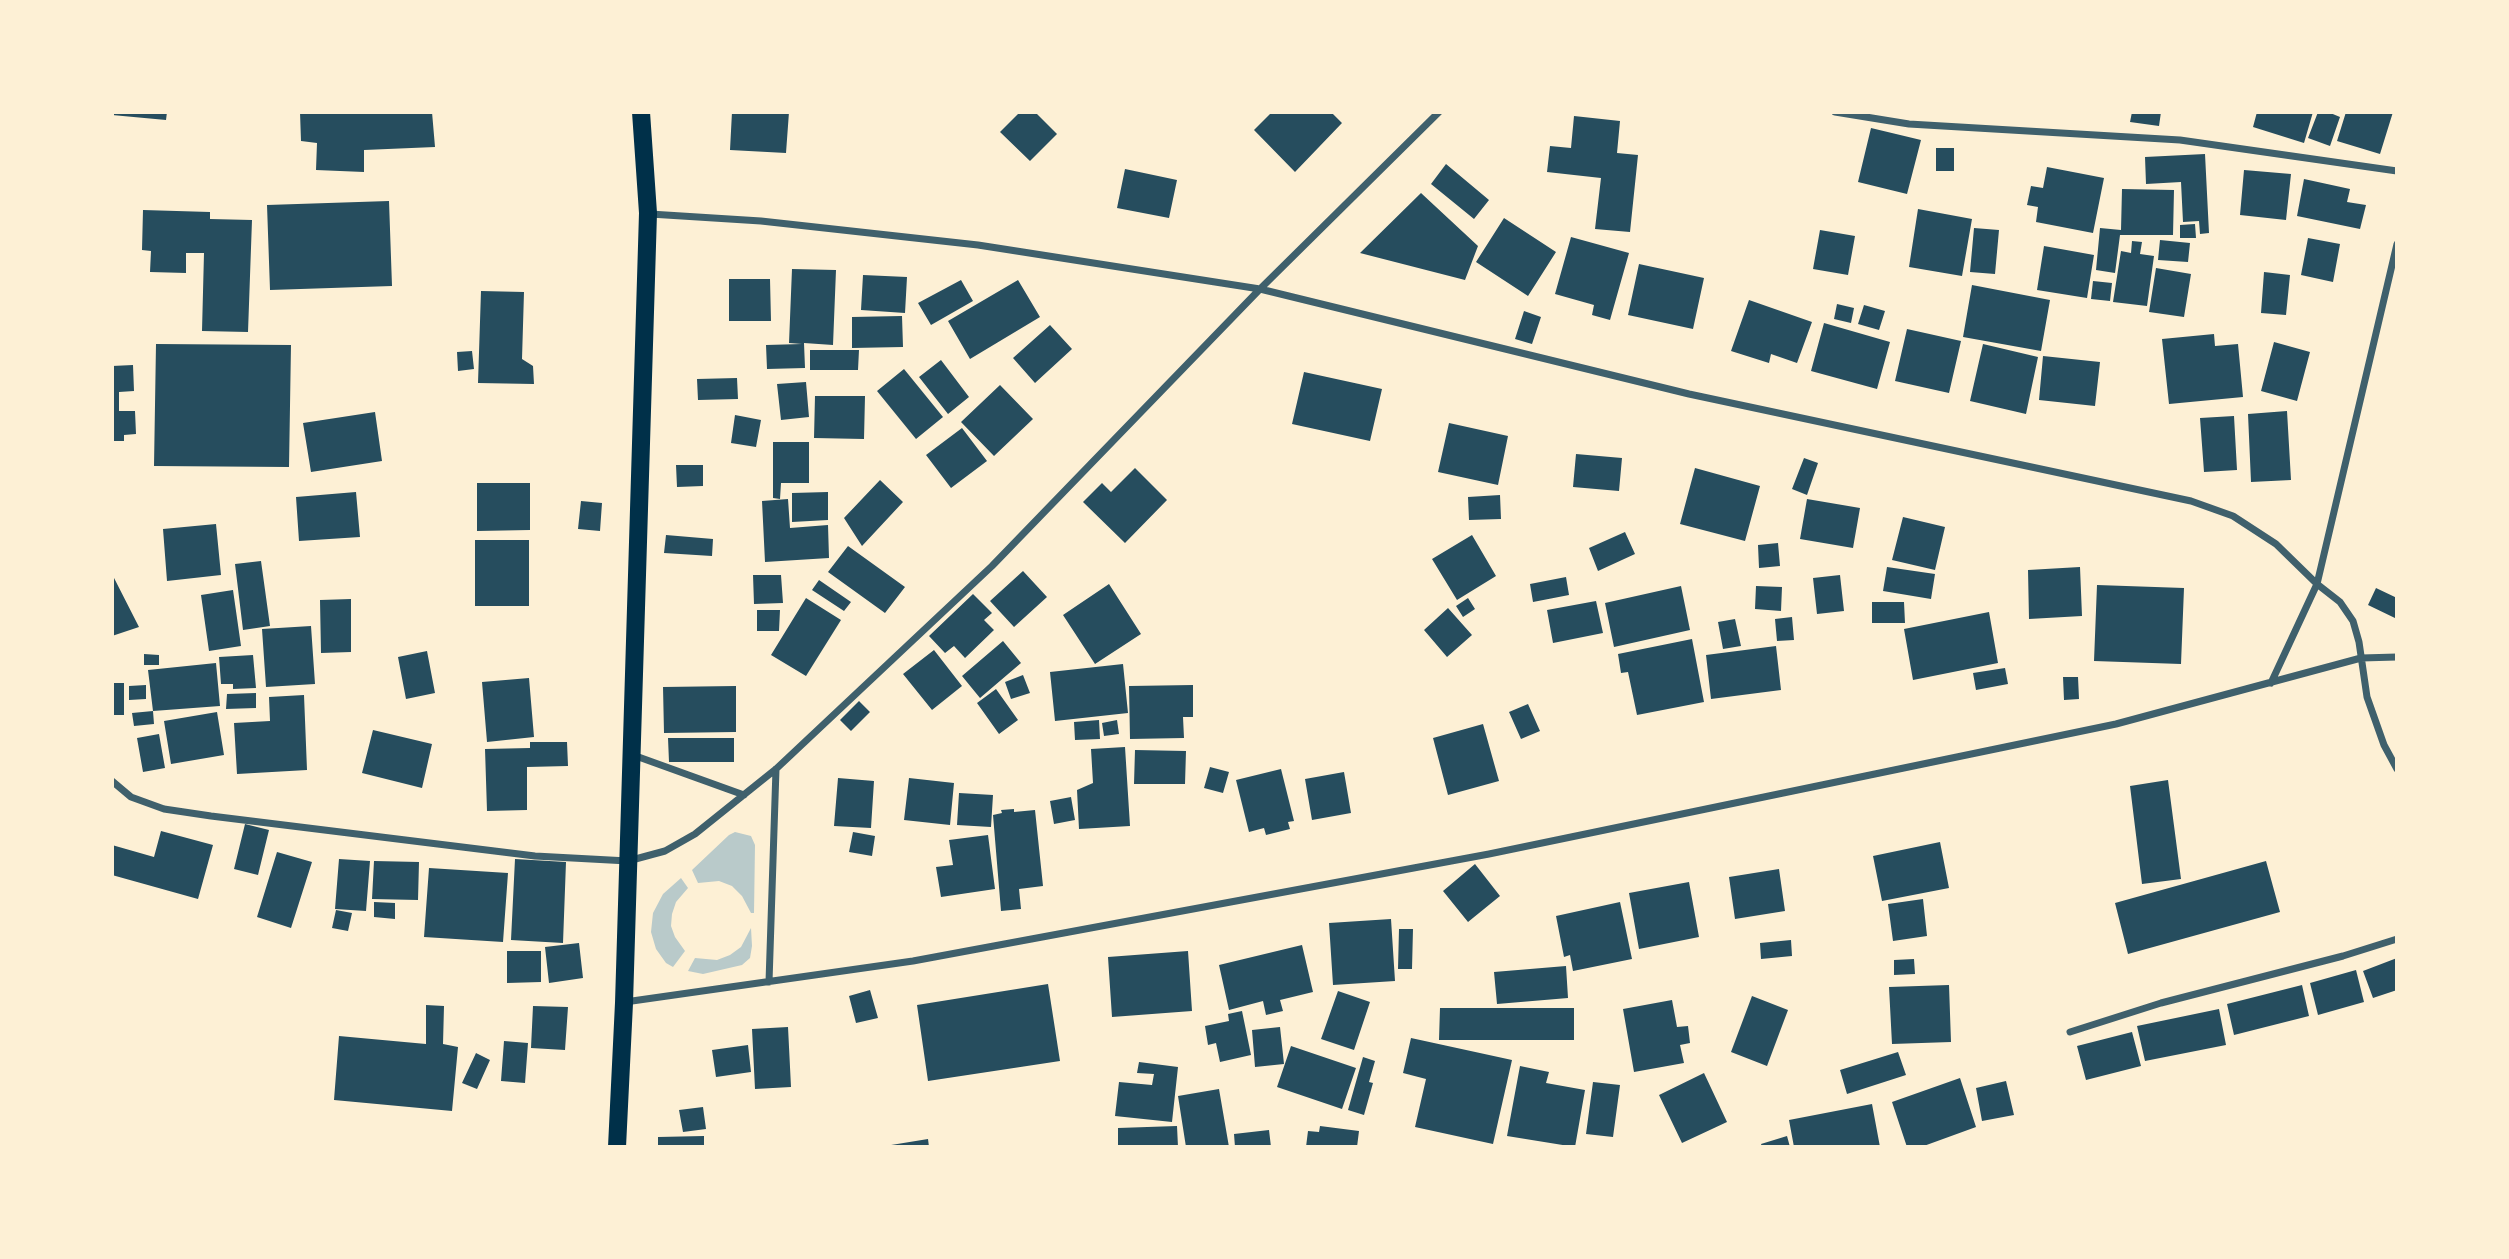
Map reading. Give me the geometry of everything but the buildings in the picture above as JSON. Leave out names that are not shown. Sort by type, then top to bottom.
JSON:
[{"type":"main road","points":[[617,1147],[624,1003],[648,213],[641,112]]},
{"type":"street","points":[[112,781],[131,797],[164,809],[536,856],[628,861],[665,851],[695,834],[776,769],[992,566],[1260,289],[1439,112]]},
{"type":"street","points":[[1835,112],[1909,124],[2180,140],[2397,171]]},
{"type":"street","points":[[648,213],[761,221],[978,245],[1260,289],[1676,391],[2191,501],[2233,516],[2276,544],[2317,584],[2340,602],[2354,621],[2367,697],[2384,745],[2397,769]]},
{"type":"street","points":[[2271,683],[2317,584],[2397,244]]},
{"type":"street","points":[[624,1003],[913,961],[1489,854],[2116,724],[2361,658],[2397,657]]},
{"type":"street","points":[[631,754],[744,795]]},
{"type":"street","points":[[769,982],[776,769]]},
{"type":"street","points":[[2070,1032],[2161,1003],[2343,956],[2397,939]]},
{"type":"shaded area","points":[[735,832],[751,836],[755,845],[754,913],[751,913],[742,896],[732,886],[719,881],[698,883],[692,870]]},
{"type":"shaded area","points":[[681,878],[688,888],[676,902],[671,926],[685,951],[673,967],[666,963],[656,949],[651,932],[653,913],[663,894]]},
{"type":"shaded area","points":[[751,928],[750,958],[742,965],[703,974],[688,971],[695,958],[717,960],[730,955],[741,947]]}]
